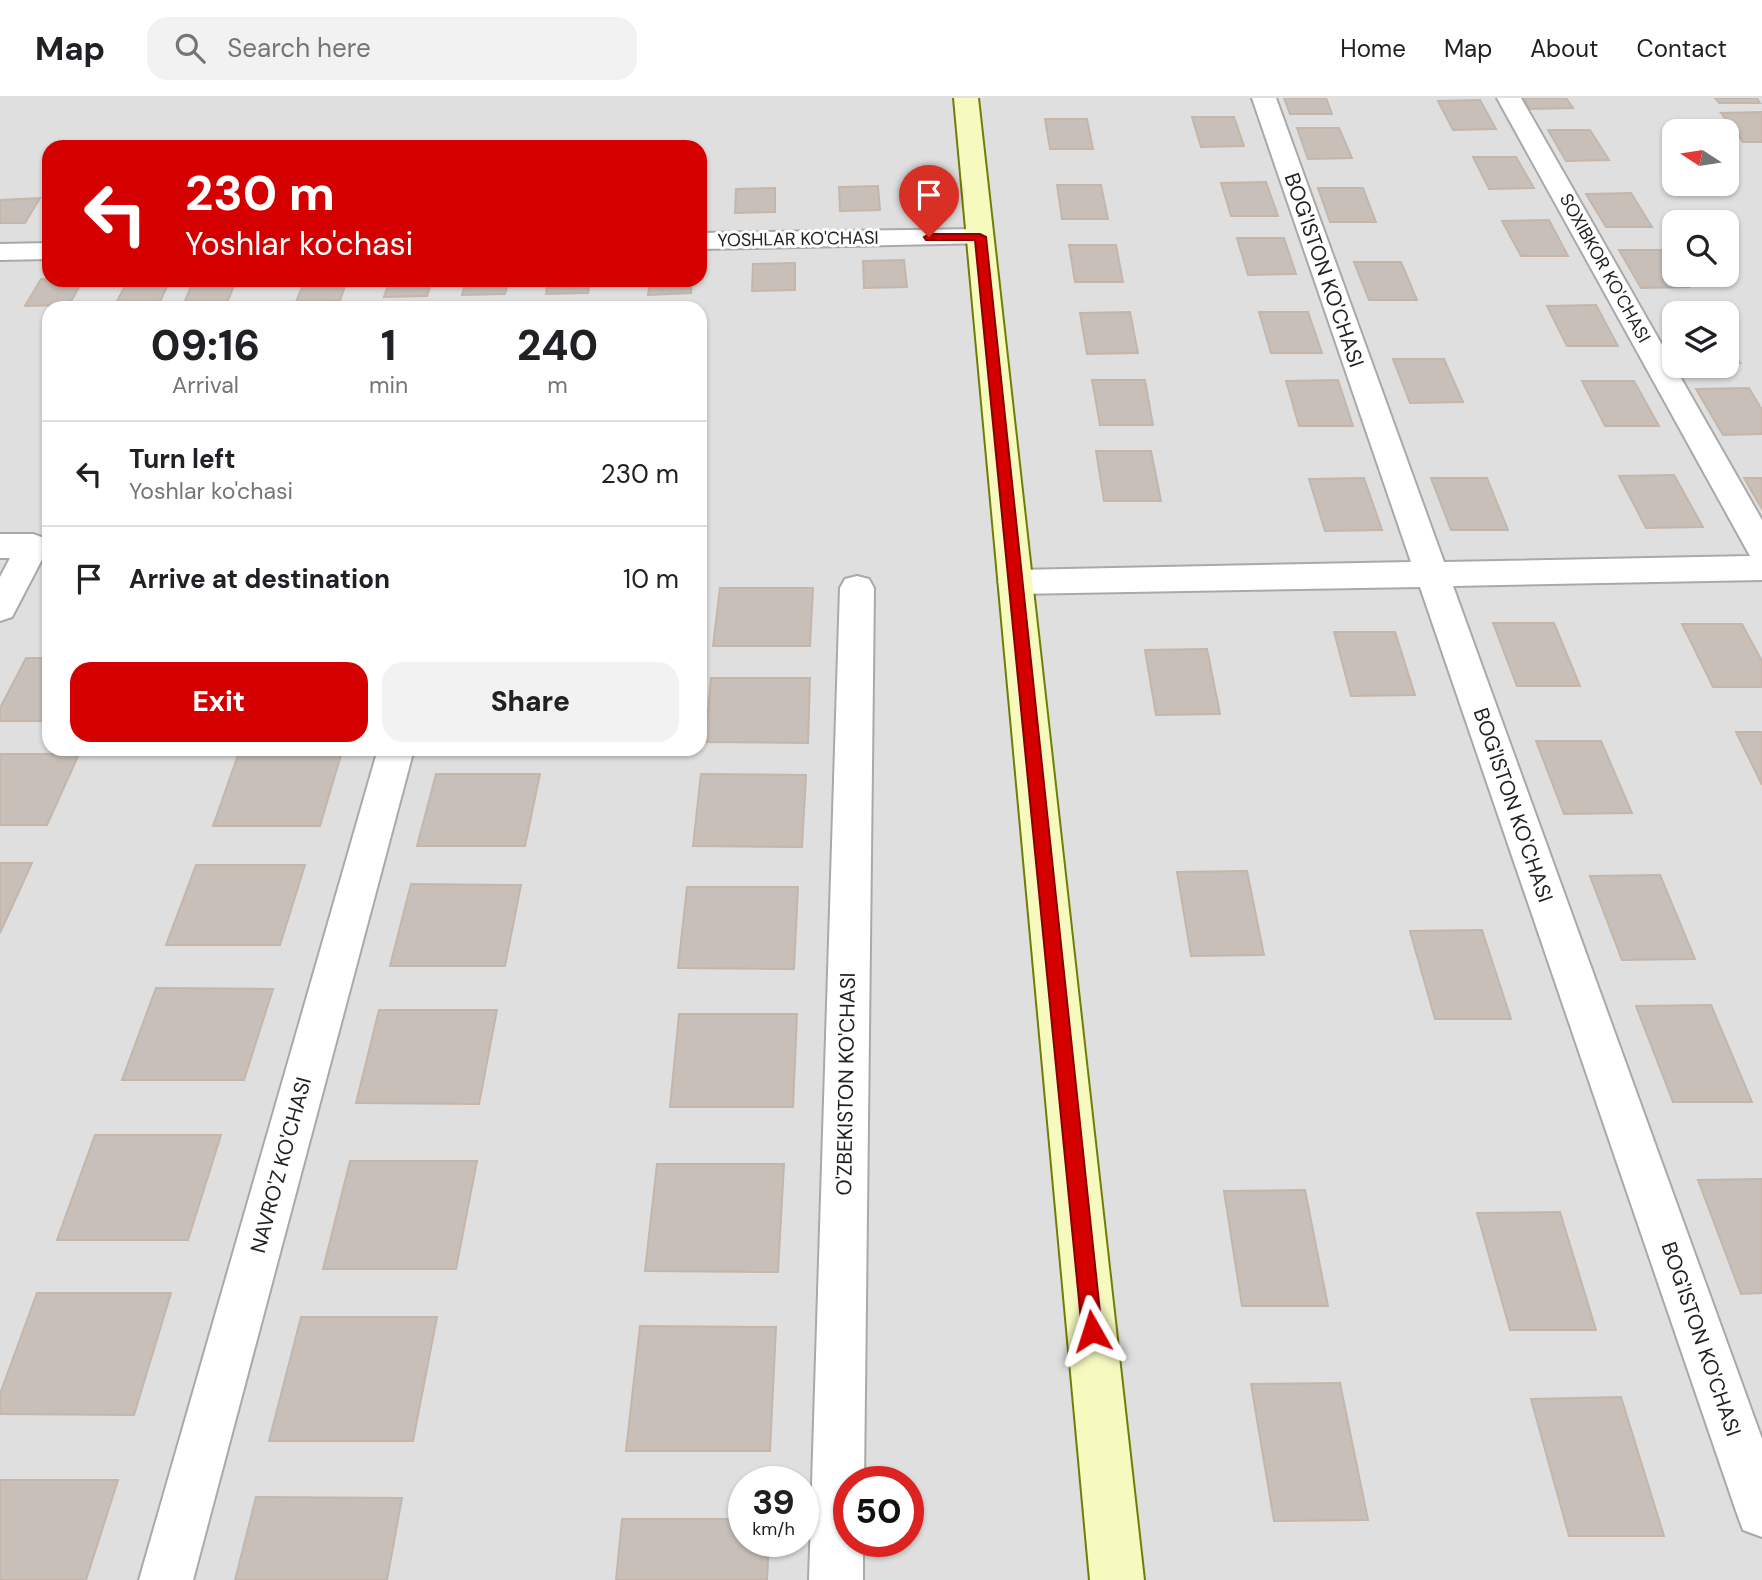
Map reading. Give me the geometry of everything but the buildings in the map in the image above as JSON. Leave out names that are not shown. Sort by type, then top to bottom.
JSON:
[{"type":"main road","points":[[966,98],[1117,1580]]},
{"type":"street","name":"BOG'ISTON KO'CHASI","points":[[1264,98],[1762,1511]]},
{"type":"street","name":"SOXIBKOR KO'CHASI","points":[[1509,98],[1762,548]]},
{"type":"street","name":"YOSHLAR KO'CHASI","points":[[707,241],[980,237]]},
{"type":"street","points":[[0,252],[42,251]]},
{"type":"street","points":[[0,546],[33,546],[0,608]]},
{"type":"street","points":[[1015,582],[1762,568]]},
{"type":"street","name":"O'ZBEKISTON KO'CHASI","points":[[836,1580],[857,588]]},
{"type":"street","name":"NAVRO'Z KO'CHASI","points":[[166,1580],[394,756]]},
{"type":"shaded area","points":[[0,98],[1762,98],[1762,1580],[0,1580]]},
{"type":"route","points":[[929,237],[980,237],[1092,1331]]}]
